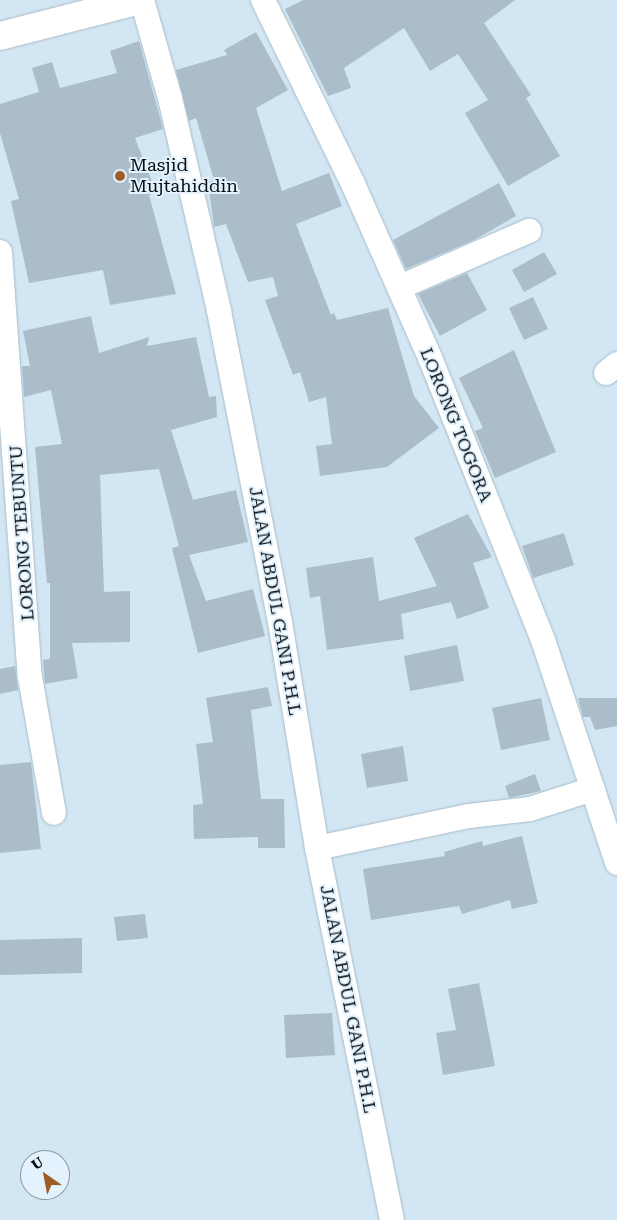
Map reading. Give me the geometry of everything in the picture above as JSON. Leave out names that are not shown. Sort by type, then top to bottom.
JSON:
[{"type":"highway","points":[[0,36],[141,0]]},
{"type":"street","name":"JALAN ABDUL GANI P.H.L","points":[[141,0],[209,265],[278,613],[317,848],[391,1212]]},
{"type":"street","name":"LORONG TOGORA","points":[[263,0],[400,287],[543,640],[617,863]]},
{"type":"street","points":[[400,287],[529,231]]},
{"type":"street","name":"LORONG TEBUNTU","points":[[0,252],[30,676],[54,813]]},
{"type":"street","points":[[317,848],[469,816],[547,805],[593,790]]},
{"type":"building","points":[[303,0],[515,0],[484,23],[531,95],[526,98],[560,156],[508,186],[465,113],[488,100],[458,54],[430,71],[404,28],[344,68],[351,88],[328,96],[285,9]]},
{"type":"building","points":[[256,32],[288,90],[256,108],[282,191],[329,173],[342,206],[296,224],[331,315],[334,313],[337,320],[388,308],[414,396],[439,428],[387,467],[320,476],[316,446],[332,444],[326,397],[309,402],[300,372],[293,375],[265,300],[278,296],[273,277],[248,282],[226,224],[214,227],[208,182],[214,180],[196,118],[189,121],[176,70],[227,55],[224,50]]},
{"type":"building","points":[[139,41],[163,129],[135,138],[156,192],[149,195],[176,294],[110,305],[103,270],[29,283],[11,201],[19,199],[0,133],[0,104],[39,92],[32,68],[52,62],[60,88],[117,73],[110,51]]},
{"type":"building","points":[[499,183],[516,216],[474,240],[406,269],[393,240]]},
{"type":"building","points":[[544,252],[557,274],[524,292],[512,270]]},
{"type":"building","points":[[467,273],[487,310],[440,336],[418,294]]},
{"type":"building","points":[[533,297],[548,329],[524,340],[509,308]]},
{"type":"building","points":[[91,316],[99,353],[149,337],[147,346],[196,337],[209,397],[216,396],[217,417],[171,430],[193,500],[236,490],[248,542],[189,555],[206,601],[253,589],[265,636],[198,653],[172,548],[179,546],[159,469],[100,475],[104,592],[130,591],[130,642],[72,643],[78,678],[45,684],[43,660],[50,659],[50,583],[47,583],[35,447],[62,444],[51,390],[24,397],[22,366],[30,366],[23,331]]},
{"type":"building","points":[[514,350],[556,452],[495,478],[475,431],[483,428],[459,378]]},
{"type":"building","points":[[468,514],[492,557],[473,563],[489,608],[457,619],[451,602],[401,614],[404,639],[327,650],[320,596],[310,598],[306,568],[373,557],[379,601],[437,586],[414,538]]},
{"type":"building","points":[[564,533],[574,565],[533,578],[522,546]]},
{"type":"building","points":[[457,645],[464,681],[410,691],[404,656]]},
{"type":"building","points":[[15,666],[18,690],[0,694],[0,669]]},
{"type":"building","points":[[268,687],[272,706],[251,710],[261,799],[284,799],[285,848],[258,848],[258,837],[194,839],[193,805],[203,804],[196,744],[213,742],[206,698]]},
{"type":"building","points":[[541,698],[550,740],[501,750],[492,708]]},
{"type":"building","points":[[578,698],[617,698],[617,726],[595,730],[590,717],[583,717]]},
{"type":"building","points":[[403,746],[408,781],[367,788],[361,754]]},
{"type":"building","points":[[31,762],[41,849],[0,853],[0,765]]},
{"type":"building","points":[[535,774],[541,791],[509,798],[505,786]]},
{"type":"building","points":[[522,836],[538,903],[512,909],[510,900],[462,914],[459,906],[371,920],[363,869],[445,856],[444,852],[482,841],[483,846]]},
{"type":"building","points":[[145,914],[148,938],[117,941],[114,917]]},
{"type":"building","points":[[82,938],[82,973],[0,975],[0,940]]},
{"type":"building","points":[[479,983],[495,1066],[443,1075],[436,1033],[456,1030],[448,989]]},
{"type":"building","points":[[332,1013],[335,1055],[286,1058],[284,1015]]},
{"type":"place","name":"Masjid Mujtahiddin","points":[[120,176]]}]
